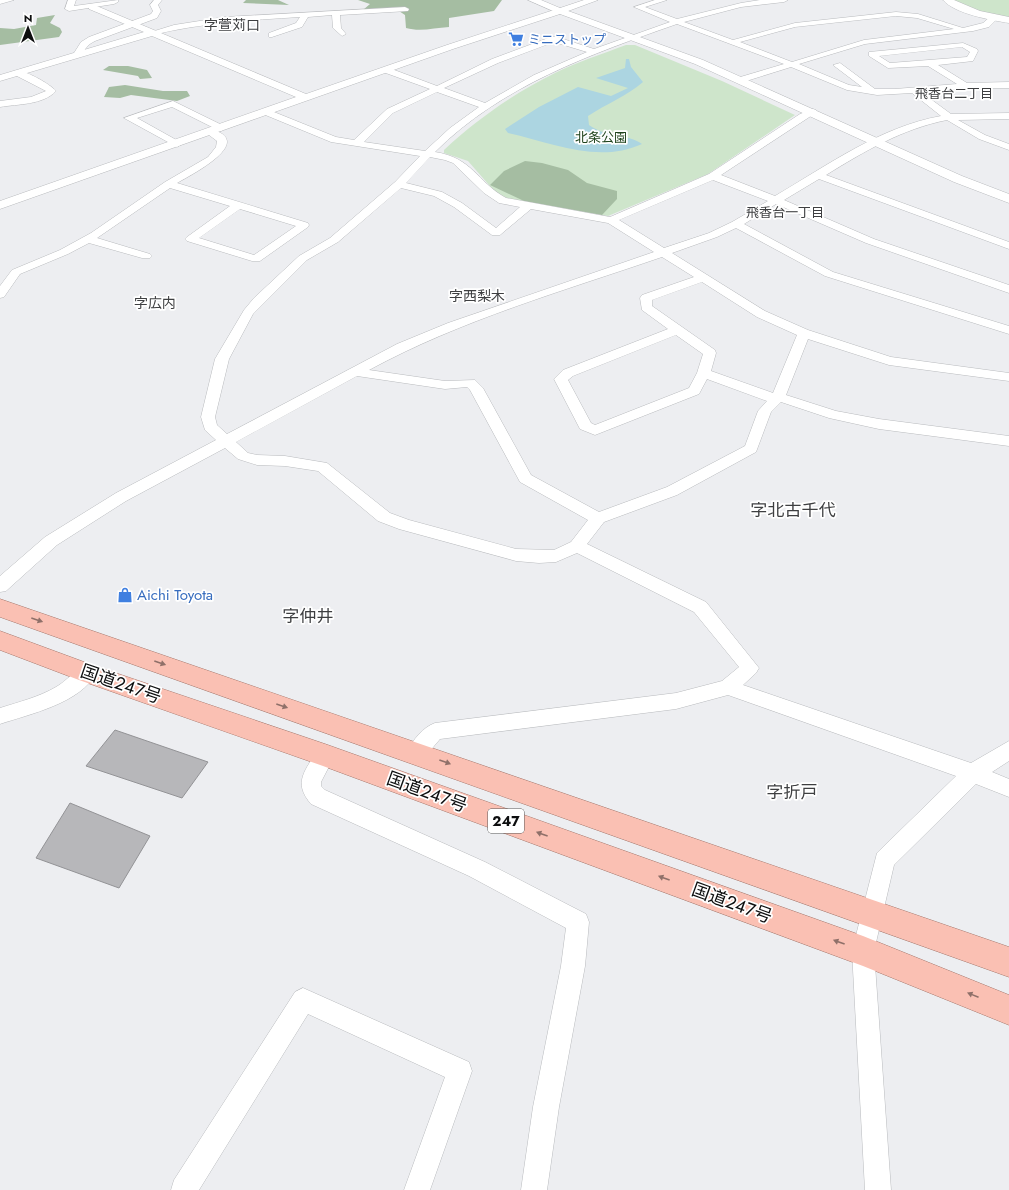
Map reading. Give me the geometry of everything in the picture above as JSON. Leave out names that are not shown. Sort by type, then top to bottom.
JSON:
[{"type":"highway","name":"国道247号","points":[[0,608],[416,752],[1009,962]]},
{"type":"highway","name":"国道247号","points":[[0,640],[87,673],[325,755],[863,950],[1009,1010]]},
{"type":"main road","points":[[534,0],[560,11],[593,0]]},
{"type":"street","points":[[0,2],[10,0]]},
{"type":"street","points":[[72,0],[69,9],[92,7],[114,2],[114,0]]},
{"type":"street","points":[[80,54],[78,53],[87,42],[154,16],[157,11],[154,5],[158,0]]},
{"type":"street","points":[[663,0],[638,7],[791,64],[847,87],[875,92],[993,84],[1009,85]]},
{"type":"street","points":[[784,0],[747,3],[713,10],[676,21],[537,75],[485,106],[450,132],[399,184],[334,240],[303,258],[258,301],[248,314],[222,359],[208,417],[210,427],[243,456],[257,460],[285,461],[322,467],[384,517],[404,525],[516,555],[556,556],[577,546],[598,518],[672,491],[751,449],[765,411],[777,398],[804,333]]},
{"type":"street","points":[[948,0],[958,6],[994,18],[1009,20]]},
{"type":"street","points":[[92,7],[307,98]]},
{"type":"street","points":[[0,78],[152,33],[210,20],[406,10]]},
{"type":"street","points":[[0,206],[386,70],[560,11],[634,37],[740,80],[813,112],[958,180],[1009,199]]},
{"type":"street","points":[[336,13],[337,28],[342,34]]},
{"type":"street","points":[[272,35],[299,26],[306,14]]},
{"type":"street","points":[[733,42],[795,25],[896,14],[918,16],[964,31]]},
{"type":"street","points":[[740,80],[864,42],[896,37],[964,31],[986,25],[994,18]]},
{"type":"street","points":[[896,37],[917,50]]},
{"type":"street","points":[[358,142],[390,111],[495,61],[554,39],[594,52]]},
{"type":"street","points":[[963,45],[974,51],[970,59],[930,63],[888,66],[872,54],[963,45]]},
{"type":"street","points":[[930,63],[965,86]]},
{"type":"street","points":[[837,65],[875,92]]},
{"type":"street","points":[[386,70],[485,106]]},
{"type":"street","points":[[0,104],[27,102],[42,97],[52,91],[44,85],[18,73]]},
{"type":"street","points":[[913,90],[974,134],[1009,147]]},
{"type":"street","points":[[0,294],[16,272],[64,252],[140,206],[169,184],[201,166],[218,153],[222,141],[216,130],[173,104],[129,118],[177,144]]},
{"type":"street","points":[[266,112],[334,140],[358,142],[429,153],[457,161],[464,166],[491,196],[503,201],[527,207],[611,220],[761,314],[804,333],[889,361],[1009,377]]},
{"type":"street","points":[[611,220],[713,176],[803,116],[813,112]]},
{"type":"street","points":[[0,586],[51,541],[121,496],[224,440],[402,347],[452,326],[713,235],[736,224],[875,141],[928,121],[949,117],[1009,116]]},
{"type":"street","points":[[818,175],[1009,246]]},
{"type":"street","points":[[713,176],[775,200],[870,241],[1009,289]]},
{"type":"street","points":[[169,184],[237,206],[304,225],[256,259],[191,239],[237,206]]},
{"type":"street","points":[[399,184],[438,194],[458,205],[496,233],[527,207]]},
{"type":"street","points":[[736,224],[829,274],[1009,330]]},
{"type":"street","points":[[88,238],[146,256]]},
{"type":"street","points":[[677,330],[568,373],[561,379],[585,426],[595,430],[694,391],[704,373],[710,353],[646,307],[646,298],[704,277]]},
{"type":"street","points":[[355,372],[445,385],[470,383],[476,388],[525,478],[598,518]]},
{"type":"street","points":[[704,373],[777,398],[834,415],[879,424],[1009,441]]},
{"type":"street","points":[[416,752],[435,731],[676,701],[728,687],[750,668],[700,606],[577,546]]},
{"type":"street","points":[[0,716],[58,696],[76,685],[87,673]]},
{"type":"street","points":[[728,687],[973,773],[1009,788]]},
{"type":"street","points":[[878,1190],[863,950],[885,860],[973,773],[1009,750]]},
{"type":"street","points":[[325,755],[311,780],[310,789],[318,797],[477,869],[578,922],[573,966],[546,1107],[534,1190]]},
{"type":"street","points":[[185,1190],[303,1000],[460,1071],[417,1190]]},
{"type":"green space","points":[[246,0],[278,0],[289,5],[243,3]]},
{"type":"green space","points":[[358,0],[502,0],[494,11],[449,18],[449,27],[422,30],[406,28],[405,15],[396,9],[363,10],[370,4]]},
{"type":"green space","points":[[947,0],[1009,0],[1009,20],[994,18]]},
{"type":"green space","points":[[55,15],[50,23],[60,28],[62,32],[59,37],[0,45],[0,28],[14,29],[36,25],[37,18]]},
{"type":"green space","name":"北条公園","points":[[626,45],[635,45],[722,81],[795,115],[708,174],[608,216],[513,201],[496,193],[468,161],[444,153],[444,150],[469,128],[525,89],[563,69]]},
{"type":"green space","points":[[109,66],[128,66],[147,70],[152,78],[140,79],[138,76],[103,70]]},
{"type":"green space","points":[[125,85],[163,91],[187,91],[190,96],[177,101],[131,95],[120,98],[104,97],[109,87]]},
{"type":"green space","points":[[525,161],[542,163],[568,170],[587,183],[617,191],[617,199],[602,215],[524,201],[490,185],[504,171]]},
{"type":"water","points":[[626,59],[629,59],[631,67],[643,82],[630,92],[588,116],[589,125],[603,132],[630,138],[642,144],[625,150],[592,152],[575,150],[508,133],[505,129],[539,107],[578,87],[611,96],[628,88],[596,78],[625,68]]},
{"type":"building","points":[[115,730],[208,762],[182,798],[86,766]]},
{"type":"building","points":[[70,803],[150,836],[119,888],[36,858]]},
{"type":"place","name":"ミニストップ","points":[[516,39]]},
{"type":"place","name":"Aichi Toyota","points":[[125,595]]},
{"type":"district","name":"字萱苅口","points":[[232,25]]},
{"type":"district","name":"飛香台二丁目","points":[[954,93]]},
{"type":"district","name":"飛香台一丁目","points":[[785,212]]},
{"type":"district","name":"字西梨木","points":[[477,296]]},
{"type":"district","name":"字広内","points":[[155,303]]},
{"type":"district","name":"字北古千代","points":[[793,510]]},
{"type":"district","name":"字仲井","points":[[308,616]]},
{"type":"district","name":"字折戸","points":[[792,792]]}]
